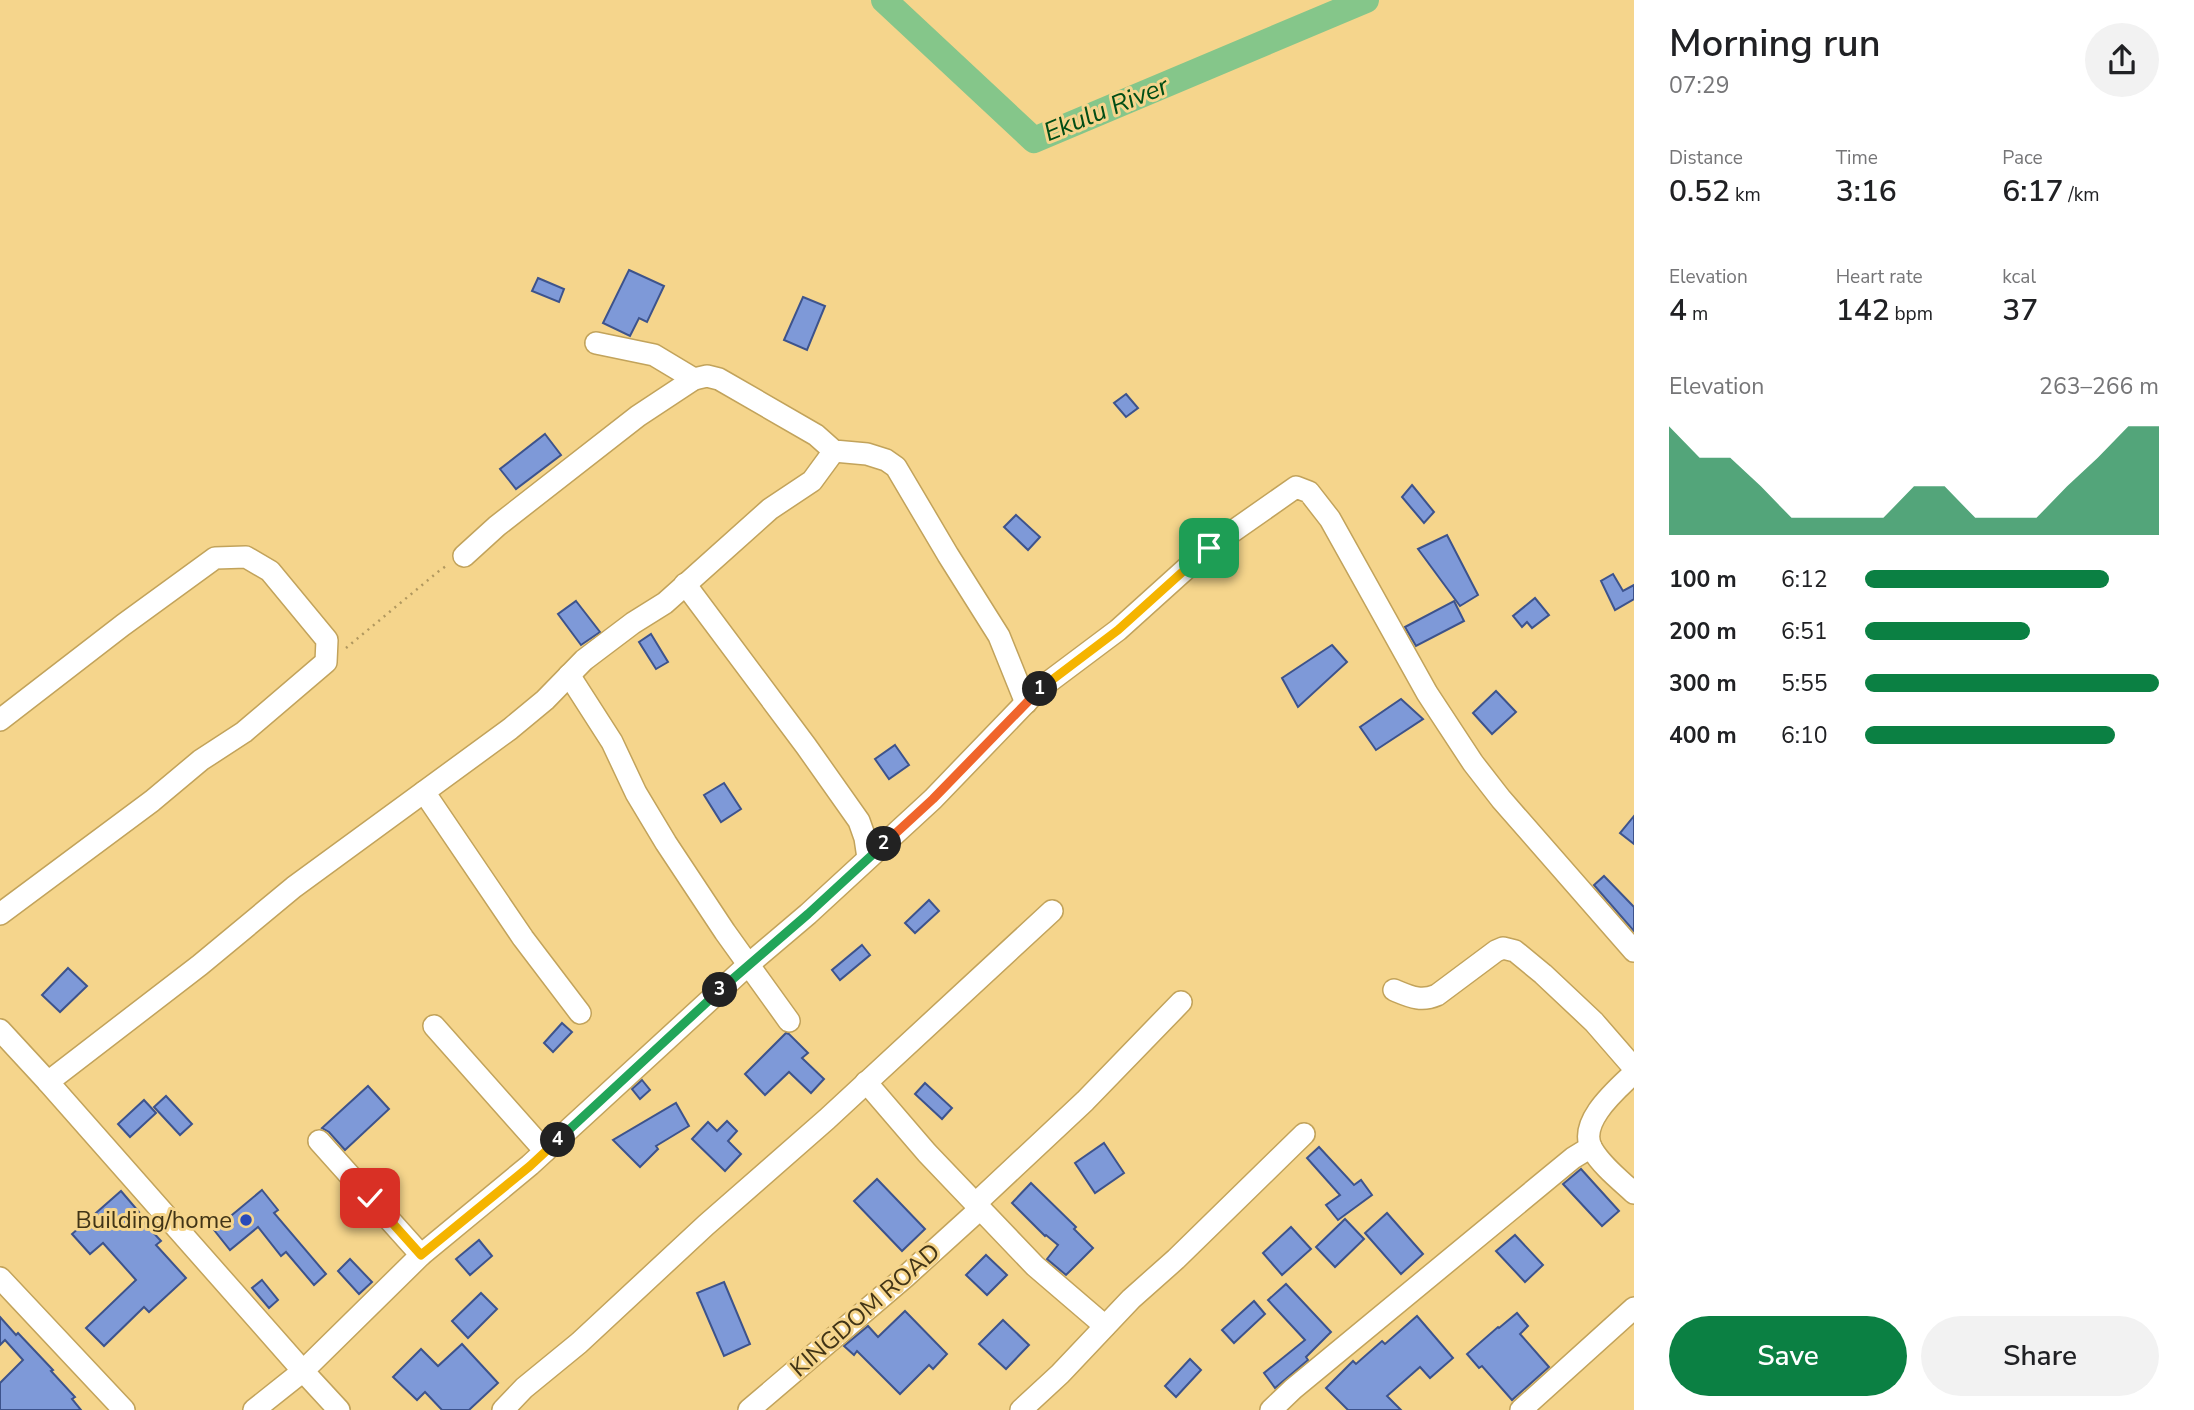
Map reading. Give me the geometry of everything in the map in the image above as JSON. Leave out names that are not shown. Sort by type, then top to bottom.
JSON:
[{"type":"street","points":[[596,343],[654,355],[694,379]]},
{"type":"street","points":[[464,556],[497,526],[638,415],[694,379],[706,376],[719,379],[816,435],[834,451],[867,454],[886,460],[896,467],[999,636],[1026,703]]},
{"type":"street","points":[[48,1082],[200,965],[294,887],[510,729],[545,700],[584,660],[633,623],[666,603],[771,509],[812,481],[834,451]]},
{"type":"street","points":[[254,1410],[303,1371],[421,1255],[545,1151],[749,964],[799,922],[933,799],[1026,703],[1055,677],[1118,630],[1209,548],[1296,487],[1309,492],[1331,519],[1427,693],[1473,764],[1634,951]]},
{"type":"street","points":[[0,720],[215,558],[246,557],[270,571],[327,640],[326,662],[244,732],[201,760],[152,801],[0,914]]},
{"type":"street","points":[[685,584],[859,821],[868,858]]},
{"type":"street","points":[[569,675],[612,742],[636,793],[660,833],[789,1021]]},
{"type":"street","points":[[424,792],[523,938],[580,1013]]},
{"type":"street","points":[[503,1410],[524,1388],[579,1343],[1052,911]]},
{"type":"street","points":[[1394,990],[1418,999],[1427,999],[1437,995],[1496,951],[1503,948],[1515,951],[1594,1021],[1634,1068]]},
{"type":"street","name":"KINGDOM ROAD","points":[[749,1410],[905,1277],[1085,1101],[1181,1002]]},
{"type":"street","points":[[434,1026],[545,1151]]},
{"type":"street","points":[[0,1030],[339,1410]]},
{"type":"street","points":[[1634,1073],[1614,1091],[1597,1113],[1588,1133],[1591,1147],[1598,1157],[1634,1193]]},
{"type":"street","points":[[866,1082],[905,1129],[1035,1266],[1105,1326]]},
{"type":"street","points":[[1021,1410],[1060,1374],[1131,1299],[1176,1259],[1304,1134]]},
{"type":"street","points":[[319,1141],[421,1255]]},
{"type":"street","points":[[1271,1410],[1562,1167],[1591,1147]]},
{"type":"street","points":[[0,1278],[124,1410]]},
{"type":"street","points":[[1521,1410],[1634,1308]]},
{"type":"path","points":[[326,662],[439,570],[464,556]]},
{"type":"building","points":[[629,270],[664,286],[647,322],[639,318],[630,336],[603,323]]},
{"type":"building","points":[[538,278],[564,289],[559,302],[532,291]]},
{"type":"building","points":[[803,297],[825,306],[807,350],[784,340]]},
{"type":"building","points":[[1126,394],[1138,408],[1126,417],[1114,403]]},
{"type":"building","points":[[545,434],[561,455],[516,489],[500,469]]},
{"type":"building","points":[[1412,485],[1434,512],[1424,523],[1402,497]]},
{"type":"building","points":[[1016,515],[1040,537],[1028,550],[1004,527]]},
{"type":"building","points":[[1447,535],[1478,595],[1460,606],[1418,549]]},
{"type":"building","points":[[1613,574],[1623,591],[1634,585],[1634,599],[1615,610],[1601,581]]},
{"type":"building","points":[[1535,598],[1549,615],[1532,628],[1527,622],[1522,627],[1513,616]]},
{"type":"building","points":[[576,601],[600,632],[581,645],[558,614]]},
{"type":"building","points":[[1454,601],[1464,621],[1416,646],[1405,627]]},
{"type":"building","points":[[651,634],[668,662],[656,669],[639,642]]},
{"type":"building","points":[[1332,645],[1347,662],[1298,707],[1282,678]]},
{"type":"building","points":[[1496,691],[1516,712],[1492,734],[1473,713]]},
{"type":"building","points":[[1401,699],[1423,719],[1376,750],[1360,727]]},
{"type":"building","points":[[895,745],[909,765],[889,779],[875,759]]},
{"type":"building","points":[[724,783],[741,809],[721,822],[704,795]]},
{"type":"building","points":[[1634,816],[1634,844],[1620,833]]},
{"type":"building","points":[[1604,876],[1634,907],[1634,931],[1594,885]]},
{"type":"building","points":[[929,900],[939,911],[915,933],[905,923]]},
{"type":"building","points":[[862,945],[870,955],[840,980],[832,970]]},
{"type":"building","points":[[68,968],[87,986],[60,1012],[42,995]]},
{"type":"building","points":[[562,1023],[572,1032],[553,1052],[544,1043]]},
{"type":"building","points":[[786,1033],[808,1053],[802,1058],[824,1079],[811,1093],[789,1072],[765,1095],[745,1074]]},
{"type":"building","points":[[642,1080],[650,1090],[640,1099],[632,1089]]},
{"type":"building","points":[[925,1083],[952,1108],[942,1119],[915,1094]]},
{"type":"building","points":[[368,1086],[389,1109],[345,1150],[322,1128]]},
{"type":"building","points":[[166,1096],[192,1124],[180,1135],[154,1107]]},
{"type":"building","points":[[144,1100],[156,1113],[130,1137],[118,1124]]},
{"type":"building","points":[[676,1103],[689,1126],[656,1146],[658,1149],[640,1167],[613,1140]]},
{"type":"building","points":[[727,1121],[737,1131],[728,1141],[741,1154],[725,1171],[692,1139],[708,1122],[717,1131]]},
{"type":"building","points":[[1104,1143],[1124,1173],[1095,1193],[1075,1163]]},
{"type":"building","points":[[1319,1147],[1354,1185],[1361,1180],[1372,1195],[1338,1220],[1326,1205],[1340,1195],[1307,1158]]},
{"type":"building","points":[[1581,1169],[1619,1211],[1602,1226],[1563,1184]]},
{"type":"building","points":[[877,1179],[925,1229],[902,1251],[854,1201]]},
{"type":"building","points":[[1031,1183],[1076,1227],[1074,1229],[1093,1248],[1066,1275],[1047,1259],[1058,1245],[1045,1236],[1012,1203]]},
{"type":"building","points":[[262,1190],[278,1210],[274,1213],[326,1274],[314,1285],[286,1252],[281,1256],[258,1227],[230,1250],[214,1230]]},
{"type":"building","points":[[121,1191],[139,1212],[136,1214],[161,1241],[156,1245],[186,1278],[149,1312],[144,1307],[104,1346],[86,1328],[136,1280],[103,1243],[90,1254],[72,1234]]},
{"type":"building","points":[[1387,1213],[1423,1254],[1401,1274],[1365,1233]]},
{"type":"building","points":[[1345,1219],[1364,1239],[1335,1267],[1316,1247]]},
{"type":"building","points":[[1291,1227],[1311,1249],[1282,1275],[1263,1253]]},
{"type":"building","points":[[1515,1235],[1543,1265],[1525,1282],[1496,1251]]},
{"type":"building","points":[[479,1240],[492,1256],[470,1275],[456,1259]]},
{"type":"building","points":[[986,1255],[1007,1275],[987,1295],[966,1275]]},
{"type":"building","points":[[350,1259],[372,1282],[359,1294],[338,1271]]},
{"type":"building","points":[[262,1280],[278,1300],[269,1308],[252,1288]]},
{"type":"building","points":[[724,1282],[750,1344],[724,1356],[697,1293]]},
{"type":"building","points":[[1286,1284],[1331,1332],[1306,1357],[1308,1360],[1275,1388],[1264,1373],[1305,1340],[1268,1300]]},
{"type":"building","points":[[481,1293],[497,1309],[468,1338],[452,1321]]},
{"type":"building","points":[[1254,1301],[1265,1314],[1234,1343],[1222,1330]]},
{"type":"building","points":[[905,1311],[947,1354],[933,1369],[929,1365],[900,1394],[857,1351],[854,1355],[844,1346],[868,1326],[878,1337]]},
{"type":"building","points":[[1517,1313],[1528,1326],[1520,1334],[1549,1367],[1512,1400],[1482,1366],[1479,1368],[1467,1354]]},
{"type":"building","points":[[1417,1316],[1453,1358],[1430,1378],[1420,1367],[1387,1396],[1401,1410],[1348,1410],[1326,1388],[1353,1361],[1356,1364],[1382,1341],[1385,1344]]},
{"type":"building","points":[[0,1317],[53,1370],[51,1371],[75,1397],[72,1399],[81,1410],[0,1410],[0,1383],[23,1360],[5,1340],[0,1345]]},
{"type":"building","points":[[1003,1320],[1029,1345],[1006,1369],[979,1344]]},
{"type":"building","points":[[462,1344],[498,1383],[469,1410],[442,1410],[425,1392],[417,1400],[393,1377],[421,1349],[438,1366]]},
{"type":"building","points":[[1190,1359],[1201,1370],[1176,1397],[1165,1386]]},
{"type":"waterway","name":"Ekulu River","points":[[884,0],[1034,140],[1366,0]]},
{"type":"place","name":"Building/home","points":[[246,1220]]},
{"type":"route","points":[[370,1198],[421,1255],[530,1166],[749,964],[808,914],[933,799],[1038,690],[1118,630],[1209,548]]}]
